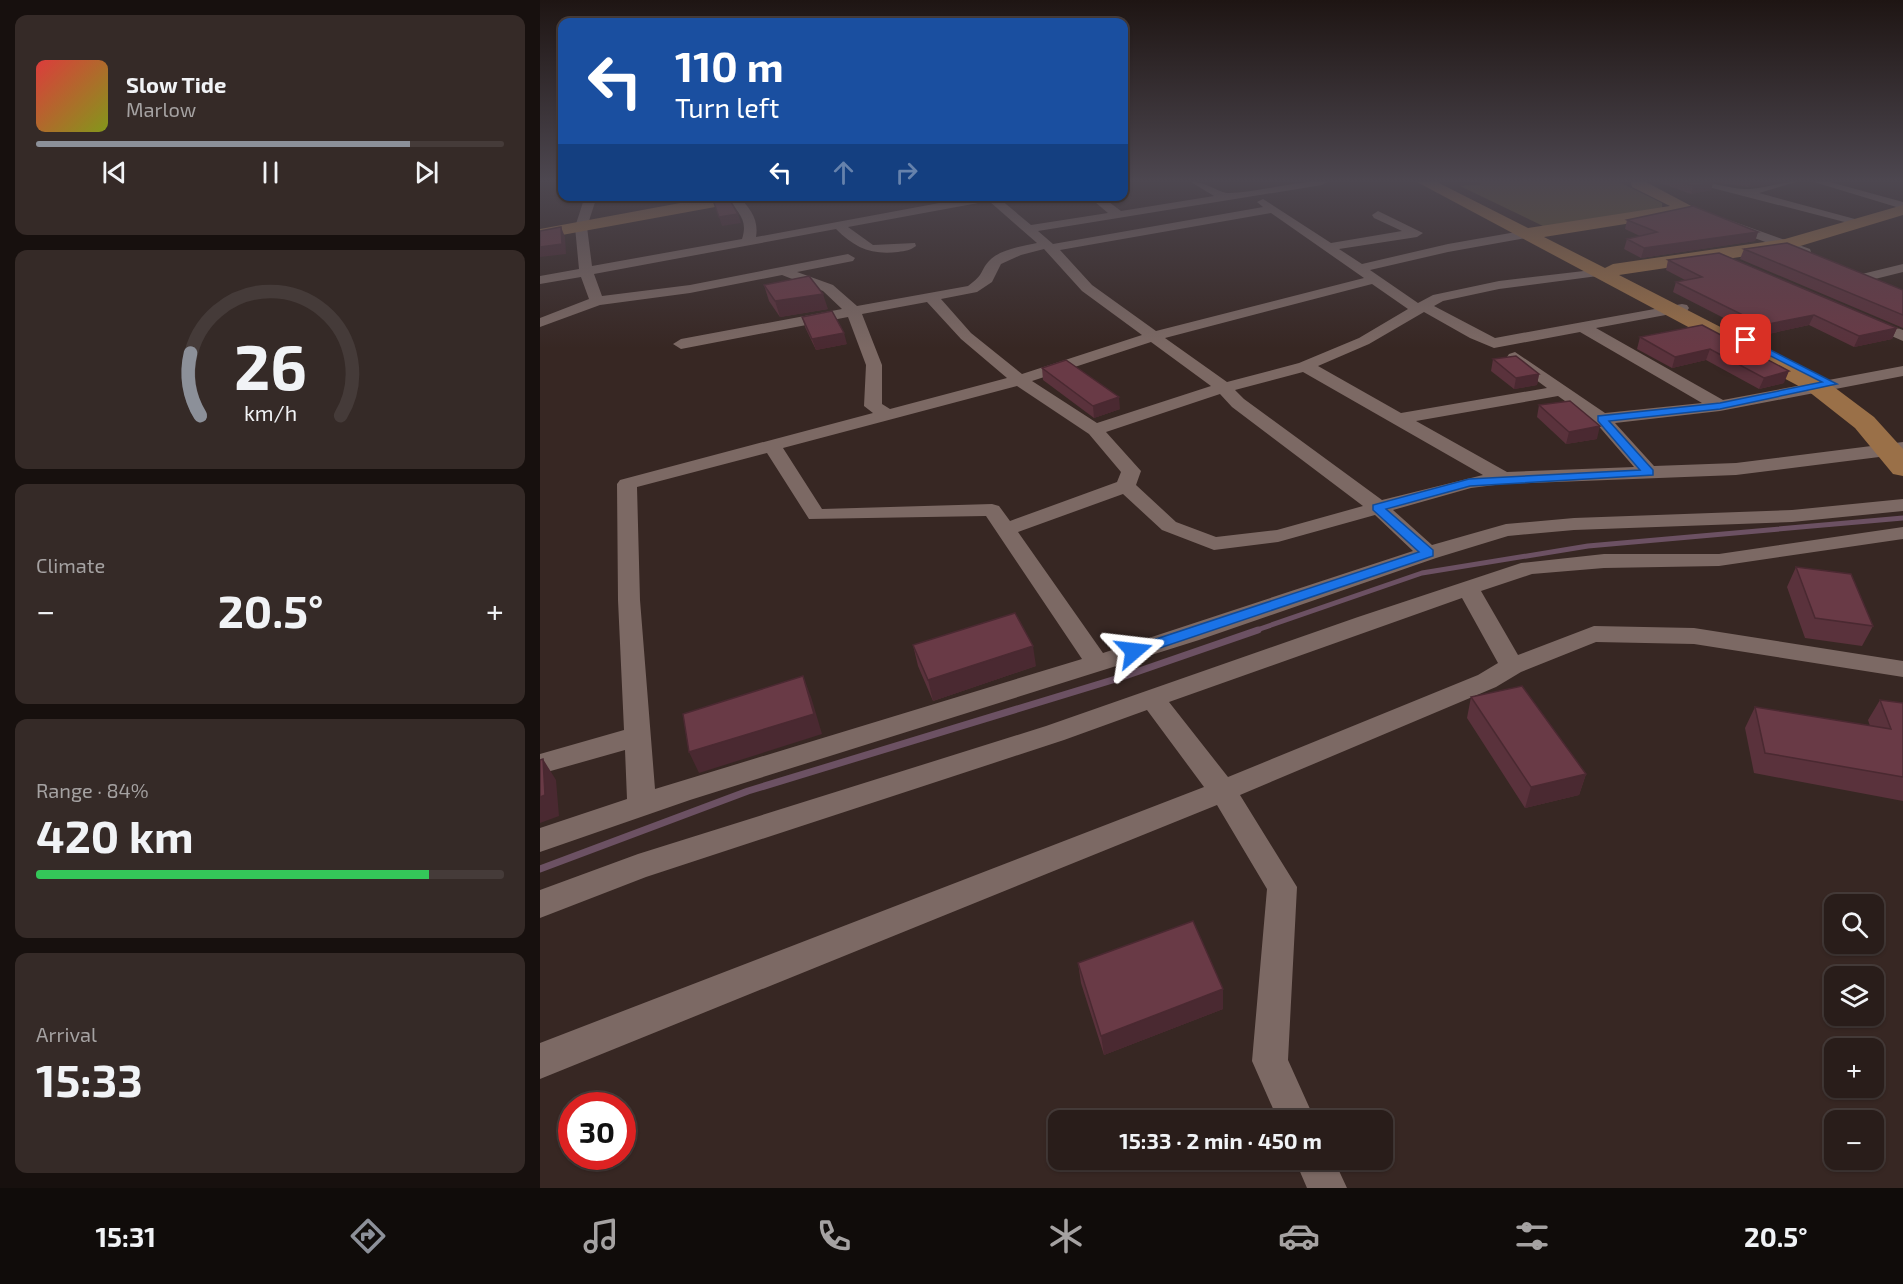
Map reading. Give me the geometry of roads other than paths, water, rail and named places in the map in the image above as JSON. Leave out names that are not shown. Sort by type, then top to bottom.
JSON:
[{"type":"main road","points":[[1542,237],[1824,385],[1900,449],[1903,468]]},
{"type":"main road","points":[[1607,271],[1787,244],[1809,237]]},
{"type":"street","points":[[583,237],[586,272],[597,301]]},
{"type":"street","points":[[748,242],[749,237]]},
{"type":"street","points":[[540,280],[772,237]]},
{"type":"street","points":[[850,237],[856,243],[876,251],[910,246]]},
{"type":"street","points":[[1038,237],[1087,288],[1155,336],[1224,388],[1238,404],[1378,507],[1428,553]]},
{"type":"street","points":[[681,344],[972,289],[987,279],[995,262],[1016,252],[1101,237]]},
{"type":"street","points":[[1316,237],[1366,274],[1420,308],[1449,319],[1465,332],[1494,343],[1562,390],[1602,419],[1649,473]]},
{"type":"street","points":[[1330,247],[1384,237]]},
{"type":"street","points":[[1426,237],[1448,248]]},
{"type":"street","points":[[642,806],[629,600],[627,484],[1019,380],[1155,336],[1448,248],[1514,237]]},
{"type":"street","points":[[1768,237],[1817,256]]},
{"type":"street","points":[[1715,255],[1736,264]]},
{"type":"street","points":[[540,323],[597,301],[690,289],[848,258]]},
{"type":"street","points":[[1885,284],[1862,275],[1903,268]]},
{"type":"street","points":[[1095,430],[1194,395],[1305,366],[1364,340],[1438,298],[1499,285],[1607,271]]},
{"type":"street","points":[[784,272],[828,288],[853,311],[874,365],[873,406],[887,415]]},
{"type":"street","points":[[930,297],[966,336],[1019,380],[1095,430],[1131,471],[1126,486]]},
{"type":"street","points":[[1494,343],[1676,309]]},
{"type":"street","points":[[1851,314],[1903,336]]},
{"type":"street","points":[[1581,326],[1720,406]]},
{"type":"street","points":[[1305,366],[1503,478]]},
{"type":"street","points":[[1602,419],[1720,406],[1903,371]]},
{"type":"street","points":[[1399,419],[1562,390]]},
{"type":"street","points":[[772,446],[816,515],[992,510],[1097,663]]},
{"type":"street","points":[[1126,486],[1169,526],[1214,544],[1278,536],[1469,482],[1503,478],[1736,469],[1900,449]]},
{"type":"street","points":[[1006,529],[1126,486]]},
{"type":"street","points":[[540,840],[1191,634],[1428,553],[1506,530],[1574,524],[1792,516],[1903,505]]},
{"type":"street","points":[[540,904],[638,867],[867,792],[1055,734],[1528,568],[1604,561],[1719,560],[1903,533]]},
{"type":"street","points":[[1468,588],[1512,666]]},
{"type":"street","points":[[540,1061],[1223,791],[1487,681],[1512,666],[1594,634],[1694,636],[1903,669]]},
{"type":"street","points":[[1153,699],[1223,791],[1282,887],[1270,1061],[1292,1110]]},
{"type":"street","points":[[540,764],[638,736]]},
{"type":"street","points":[[1319,1170],[1327,1188]]},
{"type":"waterway","points":[[1254,631],[1422,573],[1588,546],[1903,518]]},
{"type":"waterway","points":[[540,869],[748,791],[1119,678],[1258,630]]}]
